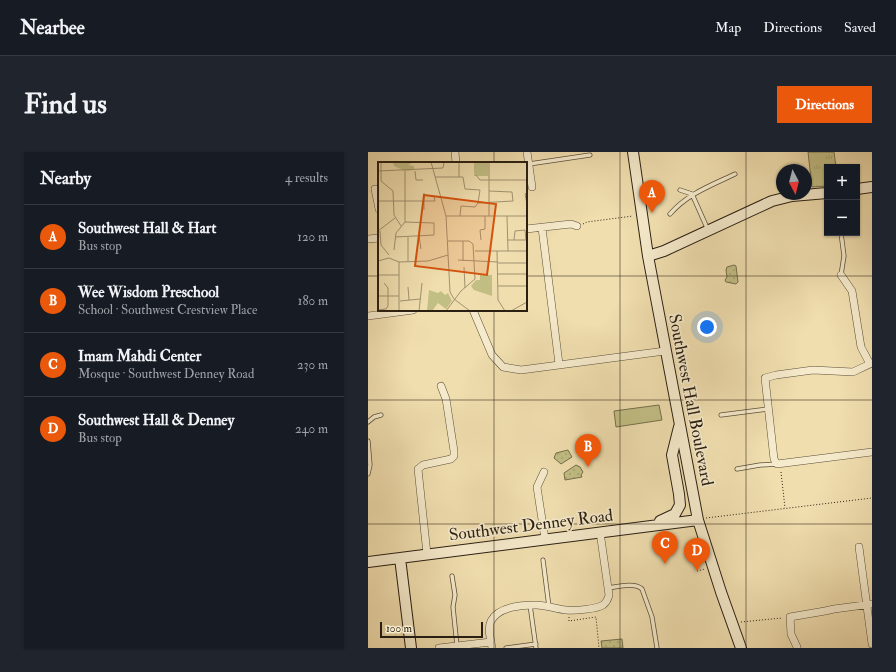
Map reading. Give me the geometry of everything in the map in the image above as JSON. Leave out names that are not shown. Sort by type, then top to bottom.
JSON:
[{"type":"street","points":[[455,152],[456,162]]},
{"type":"street","points":[[527,152],[532,186]]},
{"type":"street","name":"Southwest Hall Boulevard","points":[[633,152],[648,256],[698,520],[731,623],[741,648]]},
{"type":"street","points":[[860,189],[872,187]]},
{"type":"street","points":[[376,189],[378,202]]},
{"type":"street","points":[[648,256],[660,253],[772,201],[792,196],[824,193]]},
{"type":"street","points":[[527,229],[571,224],[577,226]]},
{"type":"street","points":[[542,228],[559,364]]},
{"type":"street","points":[[368,240],[378,238]]},
{"type":"street","points":[[841,275],[852,291],[861,347],[871,364],[853,372],[813,370],[765,378],[774,459],[777,464],[872,452]]},
{"type":"street","points":[[368,316],[393,311]]},
{"type":"street","points":[[473,311],[492,355],[502,367],[521,370],[665,351]]},
{"type":"street","points":[[427,554],[418,469],[423,465],[452,459],[454,456],[446,399],[441,386]]},
{"type":"street","points":[[647,526],[675,514],[680,505],[672,455],[680,425]]},
{"type":"street","points":[[544,472],[537,487],[545,540]]},
{"type":"street","name":"Southwest Denney Road","points":[[368,562],[698,520]]},
{"type":"street","points":[[439,648],[492,645],[491,620],[501,610],[508,608],[530,606],[566,610],[602,606],[608,600],[608,588],[600,532]]},
{"type":"street","points":[[859,547],[870,605],[872,644]]},
{"type":"street","points":[[400,558],[412,648]]},
{"type":"street","points":[[797,647],[791,634],[790,616],[870,605]]},
{"type":"lane","points":[[529,164],[590,155]]},
{"type":"lane","points":[[670,214],[676,206],[692,194],[735,174]]},
{"type":"lane","points":[[680,190],[692,194],[709,231]]},
{"type":"lane","points":[[841,236],[844,264],[841,275]]},
{"type":"lane","points":[[721,415],[768,409]]},
{"type":"lane","points":[[368,422],[374,417],[381,416]]},
{"type":"lane","points":[[368,441],[370,465],[368,474]]},
{"type":"lane","points":[[737,469],[777,464]]},
{"type":"lane","points":[[543,560],[549,607]]},
{"type":"lane","points":[[452,576],[455,595],[453,607],[456,647]]},
{"type":"lane","points":[[608,588],[634,585],[642,589],[652,617],[657,648]]},
{"type":"lane","points":[[506,648],[536,646],[530,606]]},
{"type":"path","points":[[577,226],[587,222],[642,215]]},
{"type":"path","points":[[777,464],[780,468],[785,508]]},
{"type":"path","points":[[698,520],[872,498]]},
{"type":"path","points":[[569,616],[569,620],[596,617],[600,648]]},
{"type":"path","points":[[731,623],[790,616]]},
{"type":"green space","points":[[808,152],[834,152],[836,164],[824,164],[824,186],[812,187],[812,164],[809,164]]},
{"type":"green space","points":[[734,265],[736,266],[738,282],[736,284],[726,282],[725,280],[727,277],[727,267]]},
{"type":"green space","points":[[659,405],[662,420],[616,427],[614,411]]},
{"type":"green space","points":[[568,450],[572,457],[561,464],[554,458],[556,453]]},
{"type":"green space","points":[[576,465],[580,467],[583,472],[581,475],[582,477],[565,480],[564,473]]},
{"type":"green space","points":[[622,639],[623,648],[602,648],[601,641]]},
{"type":"place","name":"Southwest Hall & Hart","points":[[652,213]]},
{"type":"place","name":"Wee Wisdom Preschool","points":[[588,467]]},
{"type":"place","name":"Imam Mahdi Center","points":[[665,564]]},
{"type":"place","name":"Southwest Hall & Denney","points":[[697,571]]}]
